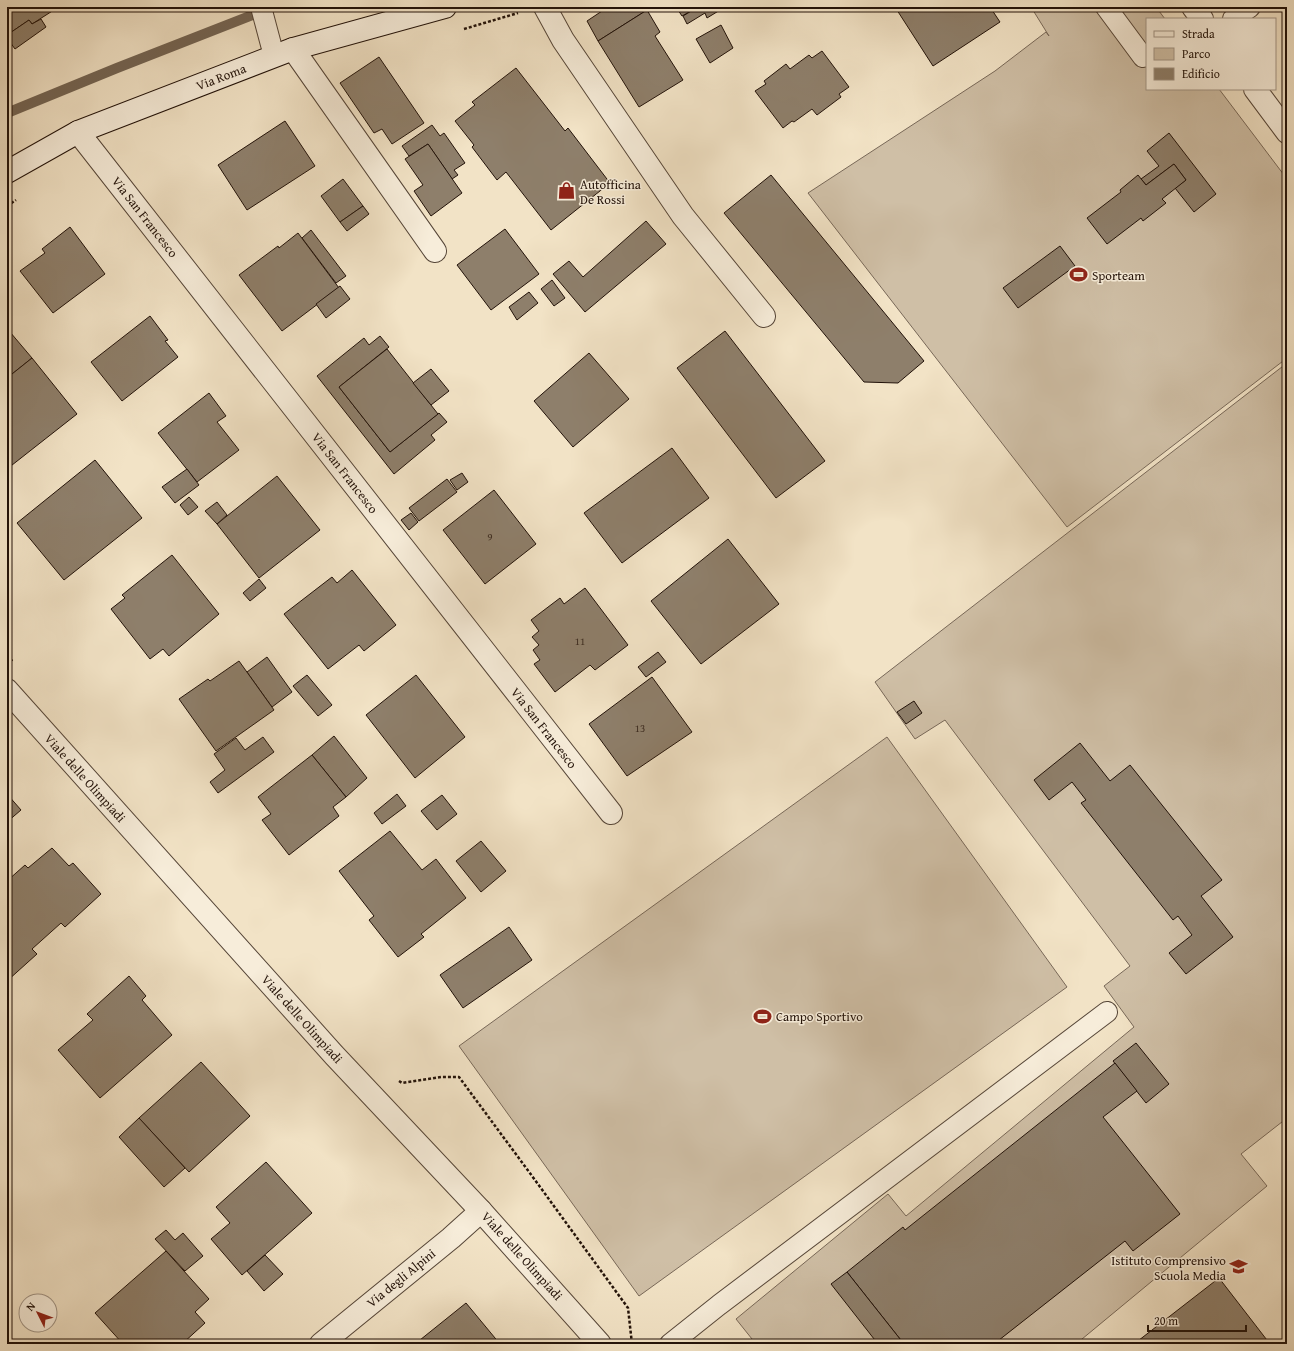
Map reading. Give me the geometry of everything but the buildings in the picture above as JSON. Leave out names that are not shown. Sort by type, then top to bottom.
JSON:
[{"type":"street","name":"Via Roma","points":[[7,172],[78,132],[283,53],[445,7]]},
{"type":"street","points":[[544,7],[563,40],[683,216],[764,316]]},
{"type":"street","points":[[1193,7],[1201,18]]},
{"type":"street","points":[[283,53],[435,251]]},
{"type":"street","points":[[1256,90],[1287,132]]},
{"type":"street","name":"Via San Francesco","points":[[78,132],[611,813]]},
{"type":"street","name":"Viale delle Olimpiadi","points":[[7,690],[334,1055],[481,1211],[600,1344]]},
{"type":"street","name":"Via degli Alpini","points":[[321,1344],[451,1238],[481,1211]]},
{"type":"lane","points":[[261,7],[268,31],[283,53]]},
{"type":"lane","points":[[1106,7],[1143,57]]},
{"type":"lane","points":[[1234,18],[1250,7]]},
{"type":"lane","points":[[670,1344],[725,1300],[1107,1012]]},
{"type":"path","points":[[460,30],[519,13]]},
{"type":"path","points":[[7,206],[18,199]]},
{"type":"path","points":[[7,655],[17,666]]},
{"type":"path","points":[[395,1079],[402,1083],[441,1077],[459,1077],[628,1308],[632,1344]]},
{"type":"green space","name":"Sporteam","points":[[1031,7],[1156,7],[1164,18],[1146,18],[1146,90],[1220,90],[1287,179],[1287,358],[1067,527],[808,193],[995,71],[1046,32],[1049,36]]},
{"type":"green space","points":[[1287,363],[1287,1118],[1241,1154],[1267,1186],[1076,1344],[756,1344],[736,1319],[888,1194],[906,1216],[1134,1027],[1104,986],[1130,966],[945,720],[915,739],[875,682]]},
{"type":"green space","name":"Campo Sportivo","points":[[887,737],[1067,987],[639,1296],[459,1046]]},
{"type":"waterway","points":[[7,113],[273,7]]},
{"type":"place","name":"Autofficina De Rossi","points":[[567,191]]},
{"type":"place","name":"Sporteam","points":[[1079,275]]},
{"type":"place","name":"Campo Sportivo","points":[[763,1016]]},
{"type":"place","name":"Istituto Comprensivo Scuola Media","points":[[1239,1267]]}]
